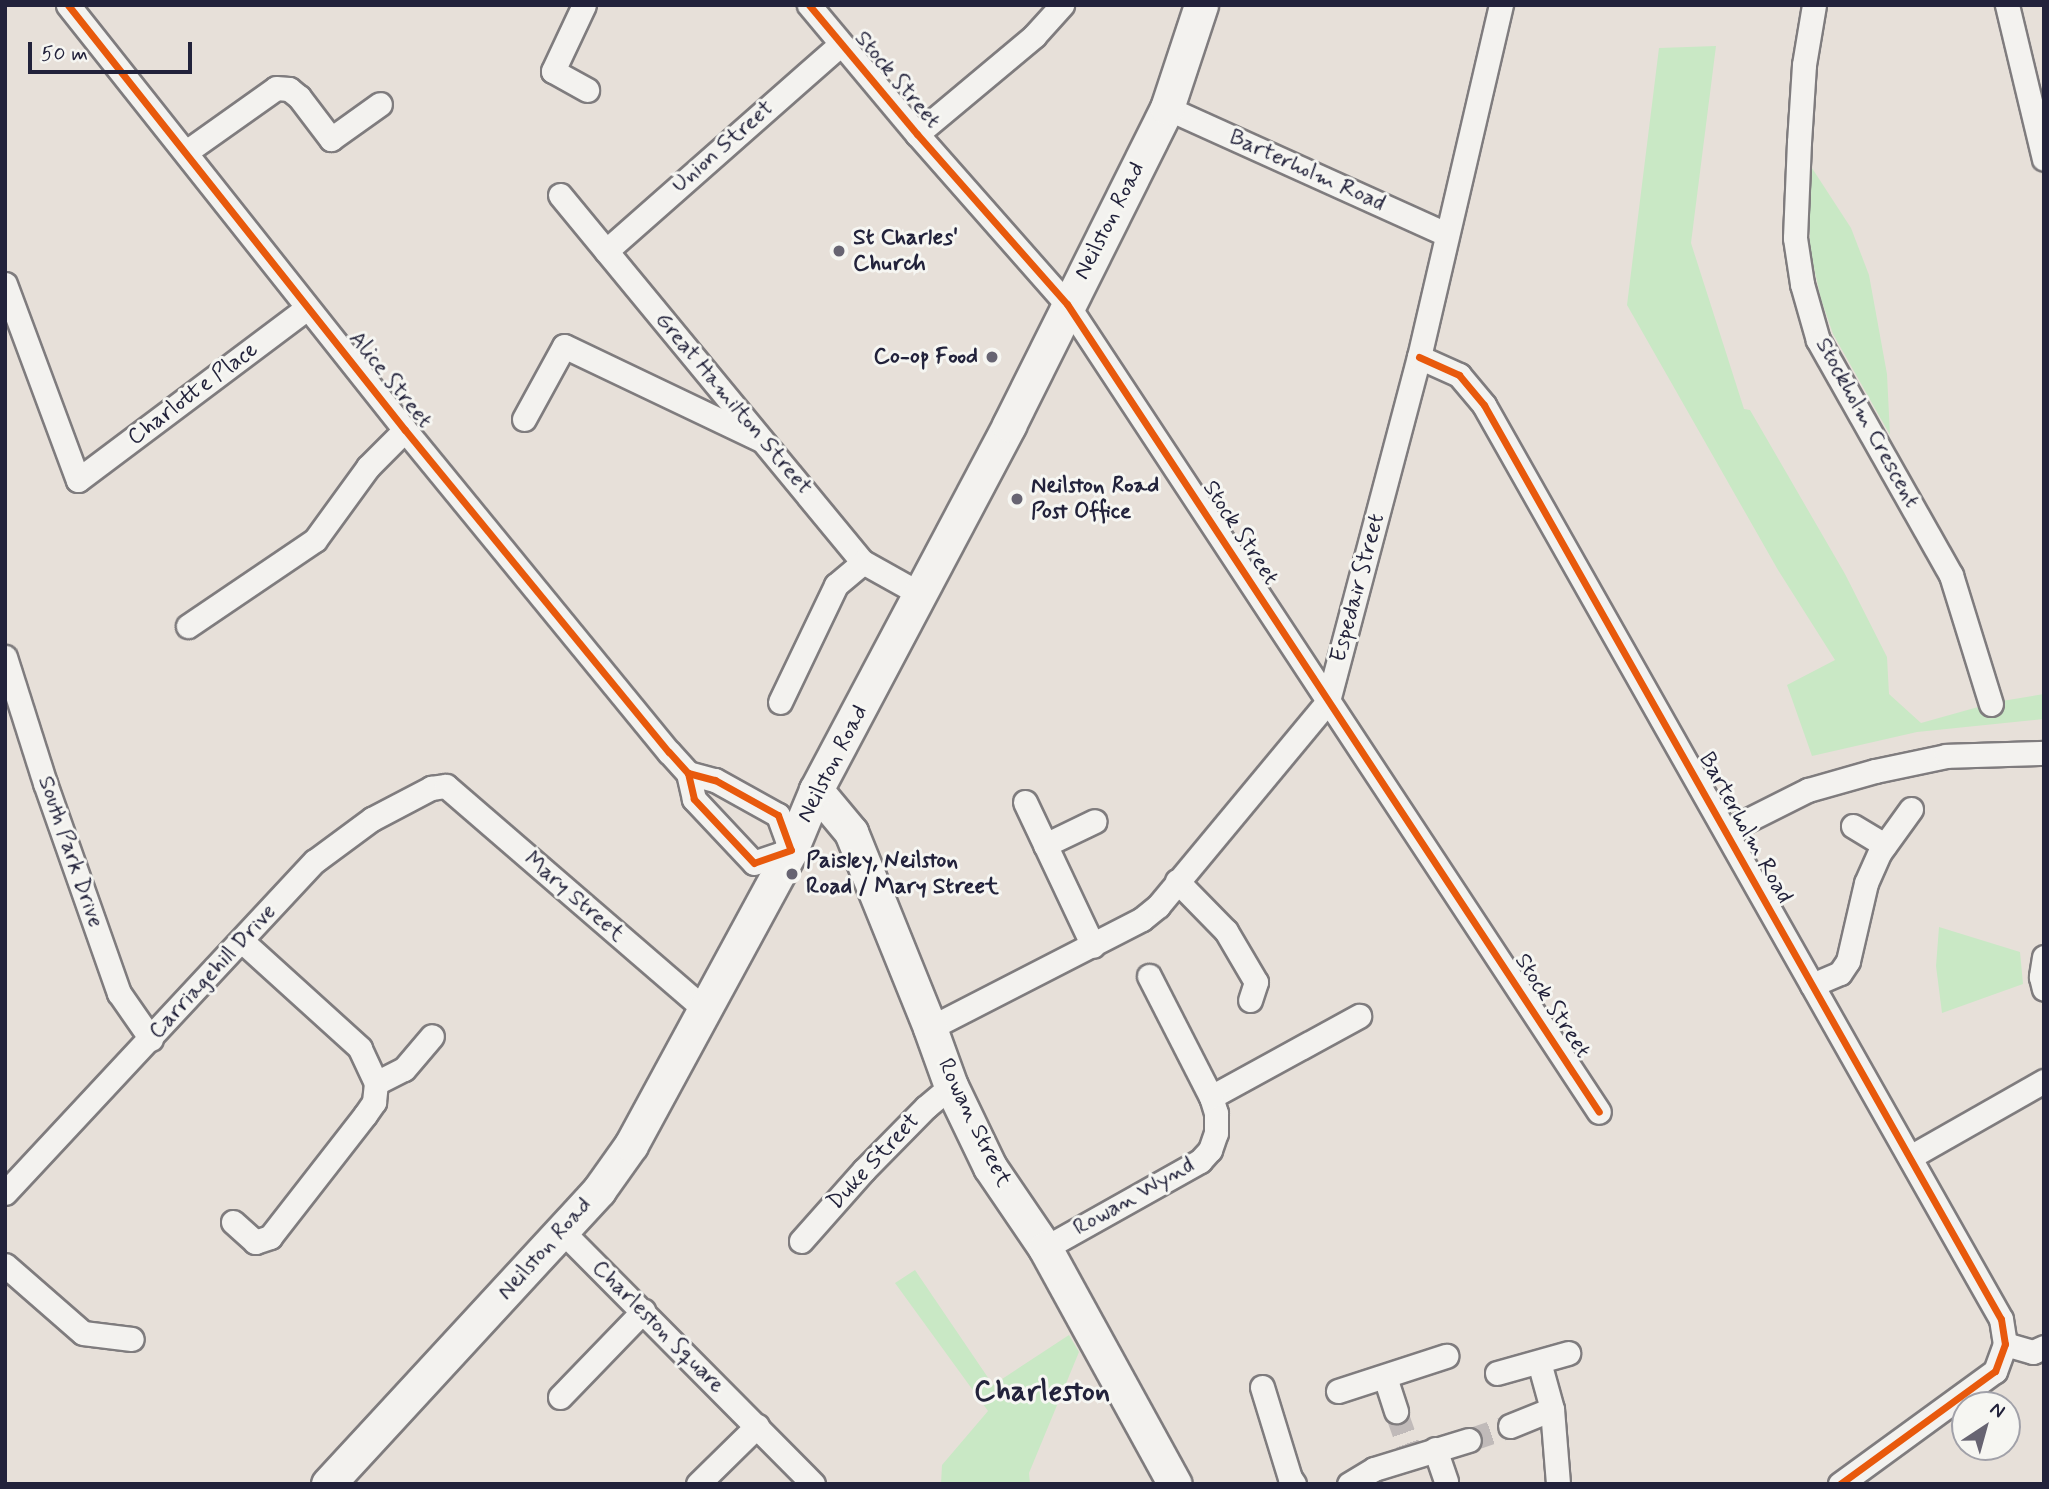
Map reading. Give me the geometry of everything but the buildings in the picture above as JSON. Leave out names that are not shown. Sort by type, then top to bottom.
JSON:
[{"type":"main road","name":"Neilston Road","points":[[328,1484],[598,1190],[631,1144],[791,850],[816,790],[922,595],[1167,107],[1200,5]]},
{"type":"main road","name":"Rowan Street","points":[[816,790],[851,832],[951,1086],[990,1167],[1045,1248],[1175,1484]]},
{"type":"street","name":"Alice Street","points":[[68,5],[405,430],[688,772],[694,799],[754,863],[791,850]]},
{"type":"street","points":[[584,5],[553,71],[587,90]]},
{"type":"street","name":"Stock Street","points":[[809,5],[917,134],[1067,304],[1599,1112]]},
{"type":"street","name":"Espedair Street","points":[[930,1028],[1142,919],[1328,701],[1419,357],[1501,5]]},
{"type":"street","name":"Stockholm Crescent","points":[[1814,5],[1804,65],[1799,142],[1796,239],[1802,284],[1818,340],[1951,575],[1991,704]]},
{"type":"street","points":[[2007,5],[2044,159]]},
{"type":"street","points":[[917,134],[1034,36],[1056,8]]},
{"type":"street","name":"Union Street","points":[[606,251],[841,44]]},
{"type":"street","points":[[186,152],[276,88],[289,89],[299,97],[331,139],[380,104]]},
{"type":"street","name":"Barterholm Road","points":[[1167,107],[1447,234]]},
{"type":"street","name":"Great Hamilton Street","points":[[560,195],[863,562],[922,595]]},
{"type":"street","name":"Charlotte Place","points":[[5,284],[78,480],[307,308]]},
{"type":"street","points":[[524,419],[564,346],[767,443]]},
{"type":"street","name":"Barterholm Road","points":[[1419,357],[1459,375],[1484,405],[1910,1157],[1940,1216],[1996,1308],[2005,1344]]},
{"type":"street","points":[[188,626],[315,540],[368,467],[405,430]]},
{"type":"street","points":[[780,702],[836,584],[863,562]]},
{"type":"street","name":"South Park Drive","points":[[5,657],[45,783],[119,993],[151,1039]]},
{"type":"street","points":[[1726,831],[1808,790],[1875,771],[1946,756],[2044,753]]},
{"type":"street","points":[[688,772],[715,780],[778,815],[791,850]]},
{"type":"street","name":"Carriagehill Drive","points":[[5,1193],[315,861],[372,819],[431,788],[446,786]]},
{"type":"street","name":"Mary Street","points":[[446,786],[703,1008]]},
{"type":"street","points":[[1025,802],[1093,946]]},
{"type":"street","points":[[1812,985],[1840,973],[1848,961],[1866,883],[1885,845],[1911,809]]},
{"type":"street","points":[[1045,845],[1095,821]]},
{"type":"street","points":[[1853,826],[1885,845]]},
{"type":"street","points":[[1177,881],[1226,931],[1256,982],[1250,1000]]},
{"type":"street","points":[[233,1222],[255,1242],[270,1237],[374,1102],[376,1083],[360,1048],[242,941]]},
{"type":"street","points":[[2044,957],[2041,977],[2044,989]]},
{"type":"street","name":"Rowan Wynd","points":[[1045,1248],[1200,1161],[1210,1150],[1216,1133],[1216,1113],[1211,1097],[1149,976]]},
{"type":"street","points":[[1211,1097],[1359,1016]]},
{"type":"street","points":[[376,1083],[404,1069],[432,1036]]},
{"type":"street","points":[[1910,1157],[2044,1081]]},
{"type":"street","name":"Duke Street","points":[[801,1241],[864,1170],[926,1107],[951,1086]]},
{"type":"street","name":"Charleston Square","points":[[560,1229],[813,1484]]},
{"type":"street","points":[[5,1265],[83,1333],[132,1339]]},
{"type":"street","points":[[560,1397],[643,1311]]},
{"type":"street","points":[[1840,1484],[1986,1380],[2001,1361],[2005,1344],[2034,1352],[2044,1347]]},
{"type":"street","points":[[1497,1373],[1567,1353]]},
{"type":"street","points":[[1338,1391],[1446,1356]]},
{"type":"street","points":[[1539,1362],[1552,1409],[1558,1484]]},
{"type":"street","points":[[1385,1377],[1396,1411]]},
{"type":"street","points":[[1262,1388],[1294,1484]]},
{"type":"street","points":[[1510,1426],[1552,1409]]},
{"type":"street","points":[[698,1484],[757,1426]]},
{"type":"street","points":[[1349,1484],[1374,1469],[1469,1440]]},
{"type":"street","points":[[1435,1449],[1446,1481]]},
{"type":"green space","points":[[1716,46],[1691,243],[1744,409],[1750,410],[1845,574],[1887,657],[1889,694],[1921,723],[1996,702],[2044,694],[2044,719],[1917,732],[1812,756],[1787,685],[1835,660],[1778,570],[1627,305],[1659,48]]},
{"type":"green space","points":[[1810,165],[1851,228],[1869,275],[1887,374],[1890,435],[1833,334],[1821,299],[1810,250]]},
{"type":"green space","points":[[1939,927],[2020,952],[2023,984],[1942,1013],[1936,966]]},
{"type":"green space","points":[[915,1270],[993,1385],[1069,1335],[1079,1352],[1029,1473],[1030,1484],[941,1484],[942,1465],[988,1411],[895,1283]]},
{"type":"tunnel","points":[[1396,1411],[1412,1456]]},
{"type":"tunnel","points":[[1469,1440],[1510,1426]]},
{"type":"cycle path","points":[[68,5],[405,430],[669,752],[688,773],[715,780],[778,815],[791,850],[754,863],[694,799],[688,773]]},
{"type":"cycle path","points":[[809,5],[917,134],[1067,304],[1599,1112]]},
{"type":"cycle path","points":[[1419,357],[1459,375],[1484,405],[2001,1319],[2005,1344],[1995,1371],[1840,1484]]},
{"type":"place","name":"St Charles' Church","points":[[839,251]]},
{"type":"place","name":"Co-op Food","points":[[992,357]]},
{"type":"place","name":"Neilston Road Post Office","points":[[1017,499]]},
{"type":"place","name":"Paisley, Neilston Road / Mary Street","points":[[792,874]]},
{"type":"district","name":"Charleston","points":[[1042,1392]]}]
